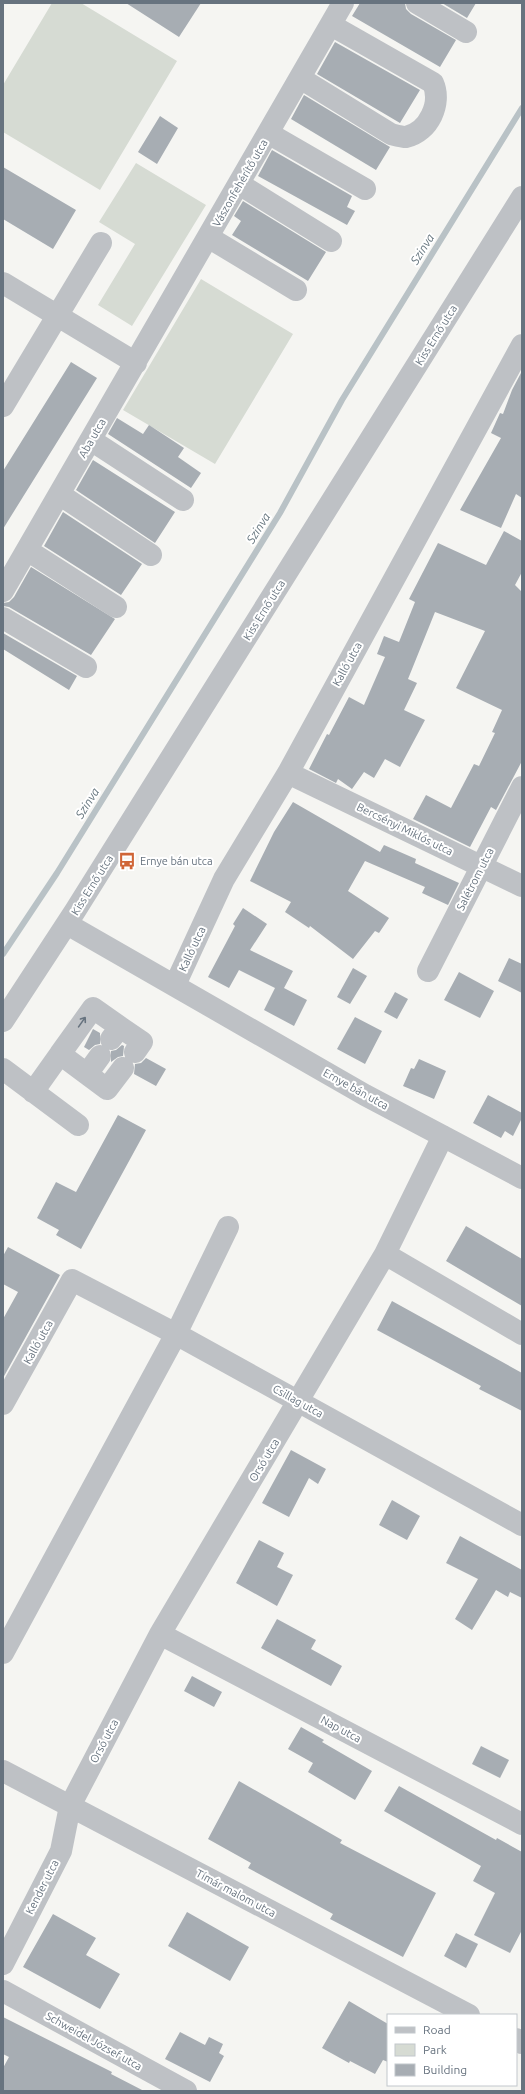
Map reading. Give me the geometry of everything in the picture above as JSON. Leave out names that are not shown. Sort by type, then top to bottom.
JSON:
[{"type":"street","name":"Vászonfehérítő utca","points":[[136,363],[343,3]]},
{"type":"street","points":[[417,3],[466,32]]},
{"type":"street","points":[[300,78],[391,134],[405,137],[418,131],[429,122],[437,93],[433,83],[331,25]]},
{"type":"street","points":[[268,133],[365,189]]},
{"type":"street","points":[[239,184],[331,241]]},
{"type":"street","name":"Kiss Ernő utca","points":[[3,1021],[67,924],[522,198]]},
{"type":"street","points":[[208,237],[296,290]]},
{"type":"street","points":[[3,406],[101,243]]},
{"type":"street","points":[[3,282],[136,363]]},
{"type":"street","name":"Kalló utca","points":[[175,985],[224,879],[288,773],[522,345]]},
{"type":"street","name":"Aba utca","points":[[3,591],[136,363]]},
{"type":"street","points":[[91,440],[183,500]]},
{"type":"street","points":[[59,494],[151,555]]},
{"type":"street","points":[[27,550],[116,607]]},
{"type":"street","points":[[3,618],[86,667]]},
{"type":"street","name":"Bercsényi Miklós utca","points":[[288,773],[522,886]]},
{"type":"street","name":"Salétrom utca","points":[[428,971],[522,787]]},
{"type":"street","name":"Ernye bán utca","points":[[67,924],[365,1095],[522,1178]]},
{"type":"street","points":[[33,1092],[93,1008],[111,1041]]},
{"type":"street","points":[[60,1054],[107,1089],[142,1042],[111,1041]]},
{"type":"street","points":[[87,1074],[111,1041]]},
{"type":"street","points":[[3,1070],[78,1125]]},
{"type":"street","name":"Orsó utca","points":[[70,1806],[160,1634],[299,1402],[385,1254],[443,1136]]},
{"type":"street","points":[[3,1653],[176,1334],[228,1227]]},
{"type":"street","points":[[385,1254],[522,1334]]},
{"type":"street","name":"Kalló utca","points":[[3,1404],[72,1280]]},
{"type":"street","name":"Csillag utca","points":[[72,1280],[176,1334],[522,1524]]},
{"type":"street","name":"Nap utca","points":[[160,1634],[522,1824]]},
{"type":"street","name":"Tímár malom utca","points":[[3,1771],[467,2014]]},
{"type":"street","name":"Kender utca","points":[[3,1964],[61,1851],[70,1806]]},
{"type":"street","name":"Schweidel József utca","points":[[3,1991],[186,2091]]},
{"type":"green space","points":[[52,3],[81,3],[177,61],[100,190],[3,132],[3,85]]},
{"type":"green space","points":[[136,163],[206,205],[132,326],[98,305],[135,244],[99,222]]},
{"type":"green space","points":[[201,279],[293,334],[215,464],[123,410]]},
{"type":"building","points":[[126,3],[201,3],[179,37]]},
{"type":"building","points":[[360,3],[405,3],[406,9],[411,14],[456,40],[440,67],[352,16]]},
{"type":"building","points":[[442,3],[476,3],[467,18]]},
{"type":"building","points":[[335,42],[420,90],[400,123],[317,74]]},
{"type":"building","points":[[304,95],[390,147],[376,170],[291,119]]},
{"type":"building","points":[[160,116],[178,128],[157,164],[138,152]]},
{"type":"building","points":[[272,150],[352,196],[347,207],[355,211],[347,225],[258,176]]},
{"type":"building","points":[[3,167],[76,210],[53,249],[3,219]]},
{"type":"building","points":[[243,201],[326,252],[308,281],[232,235],[241,221],[234,216]]},
{"type":"building","points":[[71,362],[97,378],[3,529],[3,471]]},
{"type":"building","points":[[522,371],[522,498],[516,494],[501,528],[460,510],[501,438],[491,433],[500,413],[503,414],[512,390]]},
{"type":"building","points":[[117,418],[143,434],[149,425],[184,448],[178,457],[201,473],[191,488],[108,434]]},
{"type":"building","points":[[93,460],[175,512],[155,543],[76,490]]},
{"type":"building","points":[[63,512],[142,564],[121,595],[44,546]]},
{"type":"building","points":[[504,531],[522,541],[522,572],[515,585],[522,592],[522,761],[496,810],[491,807],[470,847],[413,819],[426,795],[451,808],[474,764],[479,766],[495,733],[492,732],[502,710],[456,688],[485,631],[435,612],[408,679],[417,683],[404,710],[425,720],[400,767],[385,759],[374,778],[364,772],[352,789],[338,779],[336,783],[309,769],[327,734],[329,735],[349,697],[364,705],[385,657],[377,654],[384,636],[399,642],[415,602],[409,599],[438,543],[486,565]]},
{"type":"building","points":[[31,567],[115,619],[91,655],[9,607],[3,606],[3,603],[9,602],[14,597]]},
{"type":"building","points":[[3,633],[77,676],[69,690],[3,649]]},
{"type":"building","points":[[293,802],[380,852],[384,845],[416,859],[415,863],[459,883],[448,905],[422,893],[425,887],[365,861],[348,891],[389,918],[379,933],[375,931],[353,959],[310,926],[309,928],[285,912],[291,902],[250,881],[274,832]]},
{"type":"building","points":[[243,908],[267,924],[250,950],[293,971],[284,988],[307,1000],[294,1026],[264,1010],[275,988],[239,970],[229,988],[208,977],[235,926],[233,924]]},
{"type":"building","points":[[509,958],[522,964],[522,993],[498,981]]},
{"type":"building","points":[[353,968],[367,976],[350,1004],[337,997]]},
{"type":"building","points":[[459,972],[494,991],[480,1018],[444,1000]]},
{"type":"building","points":[[395,992],[408,999],[397,1019],[384,1012]]},
{"type":"building","points":[[355,1017],[382,1031],[365,1064],[337,1049]]},
{"type":"building","points":[[93,1029],[100,1033],[100,1044],[95,1045],[89,1050],[84,1047]]},
{"type":"building","points":[[122,1045],[124,1046],[123,1056],[118,1057],[111,1062],[111,1051],[116,1050]]},
{"type":"building","points":[[146,1058],[166,1069],[156,1086],[134,1074],[135,1064],[141,1063]]},
{"type":"building","points":[[419,1059],[446,1071],[434,1099],[403,1086],[411,1068],[414,1069]]},
{"type":"building","points":[[488,1095],[522,1113],[522,1118],[513,1136],[505,1131],[501,1138],[473,1123]]},
{"type":"building","points":[[118,1115],[146,1130],[81,1249],[56,1235],[59,1230],[37,1218],[56,1182],[76,1192]]},
{"type":"building","points":[[466,1226],[522,1259],[522,1306],[446,1261]]},
{"type":"building","points":[[8,1247],[60,1275],[3,1378],[3,1319],[18,1292],[3,1284],[3,1256]]},
{"type":"building","points":[[392,1301],[522,1373],[522,1411],[479,1389],[481,1386],[377,1330]]},
{"type":"building","points":[[291,1450],[326,1469],[318,1484],[309,1478],[289,1517],[262,1503]]},
{"type":"building","points":[[392,1500],[420,1516],[407,1540],[379,1525]]},
{"type":"building","points":[[460,1536],[522,1570],[522,1598],[510,1592],[508,1597],[496,1590],[472,1630],[455,1619],[478,1579],[446,1563]]},
{"type":"building","points":[[259,1540],[284,1553],[277,1567],[293,1575],[277,1606],[236,1583]]},
{"type":"building","points":[[277,1619],[316,1640],[311,1649],[342,1666],[331,1686],[261,1648]]},
{"type":"building","points":[[192,1676],[222,1692],[214,1707],[184,1691]]},
{"type":"building","points":[[301,1727],[324,1740],[322,1742],[372,1771],[355,1800],[308,1772],[313,1763],[288,1749]]},
{"type":"building","points":[[481,1746],[509,1760],[500,1778],[472,1764]]},
{"type":"building","points":[[239,1781],[342,1840],[340,1843],[436,1893],[403,1957],[330,1919],[333,1914],[248,1868],[251,1863],[208,1839]]},
{"type":"building","points":[[399,1786],[496,1840],[497,1838],[522,1852],[522,1930],[510,1953],[474,1935],[495,1893],[473,1881],[481,1866],[384,1811]]},
{"type":"building","points":[[187,1912],[249,1947],[230,1981],[168,1946]]},
{"type":"building","points":[[53,1914],[96,1938],[86,1955],[120,1974],[100,2009],[23,1967]]},
{"type":"building","points":[[456,1933],[478,1944],[466,1968],[444,1956]]},
{"type":"building","points":[[349,2001],[387,2023],[387,2062],[383,2060],[375,2074],[350,2061],[349,2063],[322,2048]]},
{"type":"building","points":[[3,2017],[112,2072],[111,2074],[144,2091],[3,2091],[3,2068],[9,2057],[3,2054]]},
{"type":"building","points":[[180,2032],[205,2045],[209,2037],[223,2044],[219,2053],[224,2056],[210,2082],[165,2059]]},
{"type":"waterway","name":"Szinva","points":[[3,954],[57,873],[280,513],[342,400],[522,108]]},
{"type":"place","name":"Ernye bán utca","points":[[127,861]]}]
